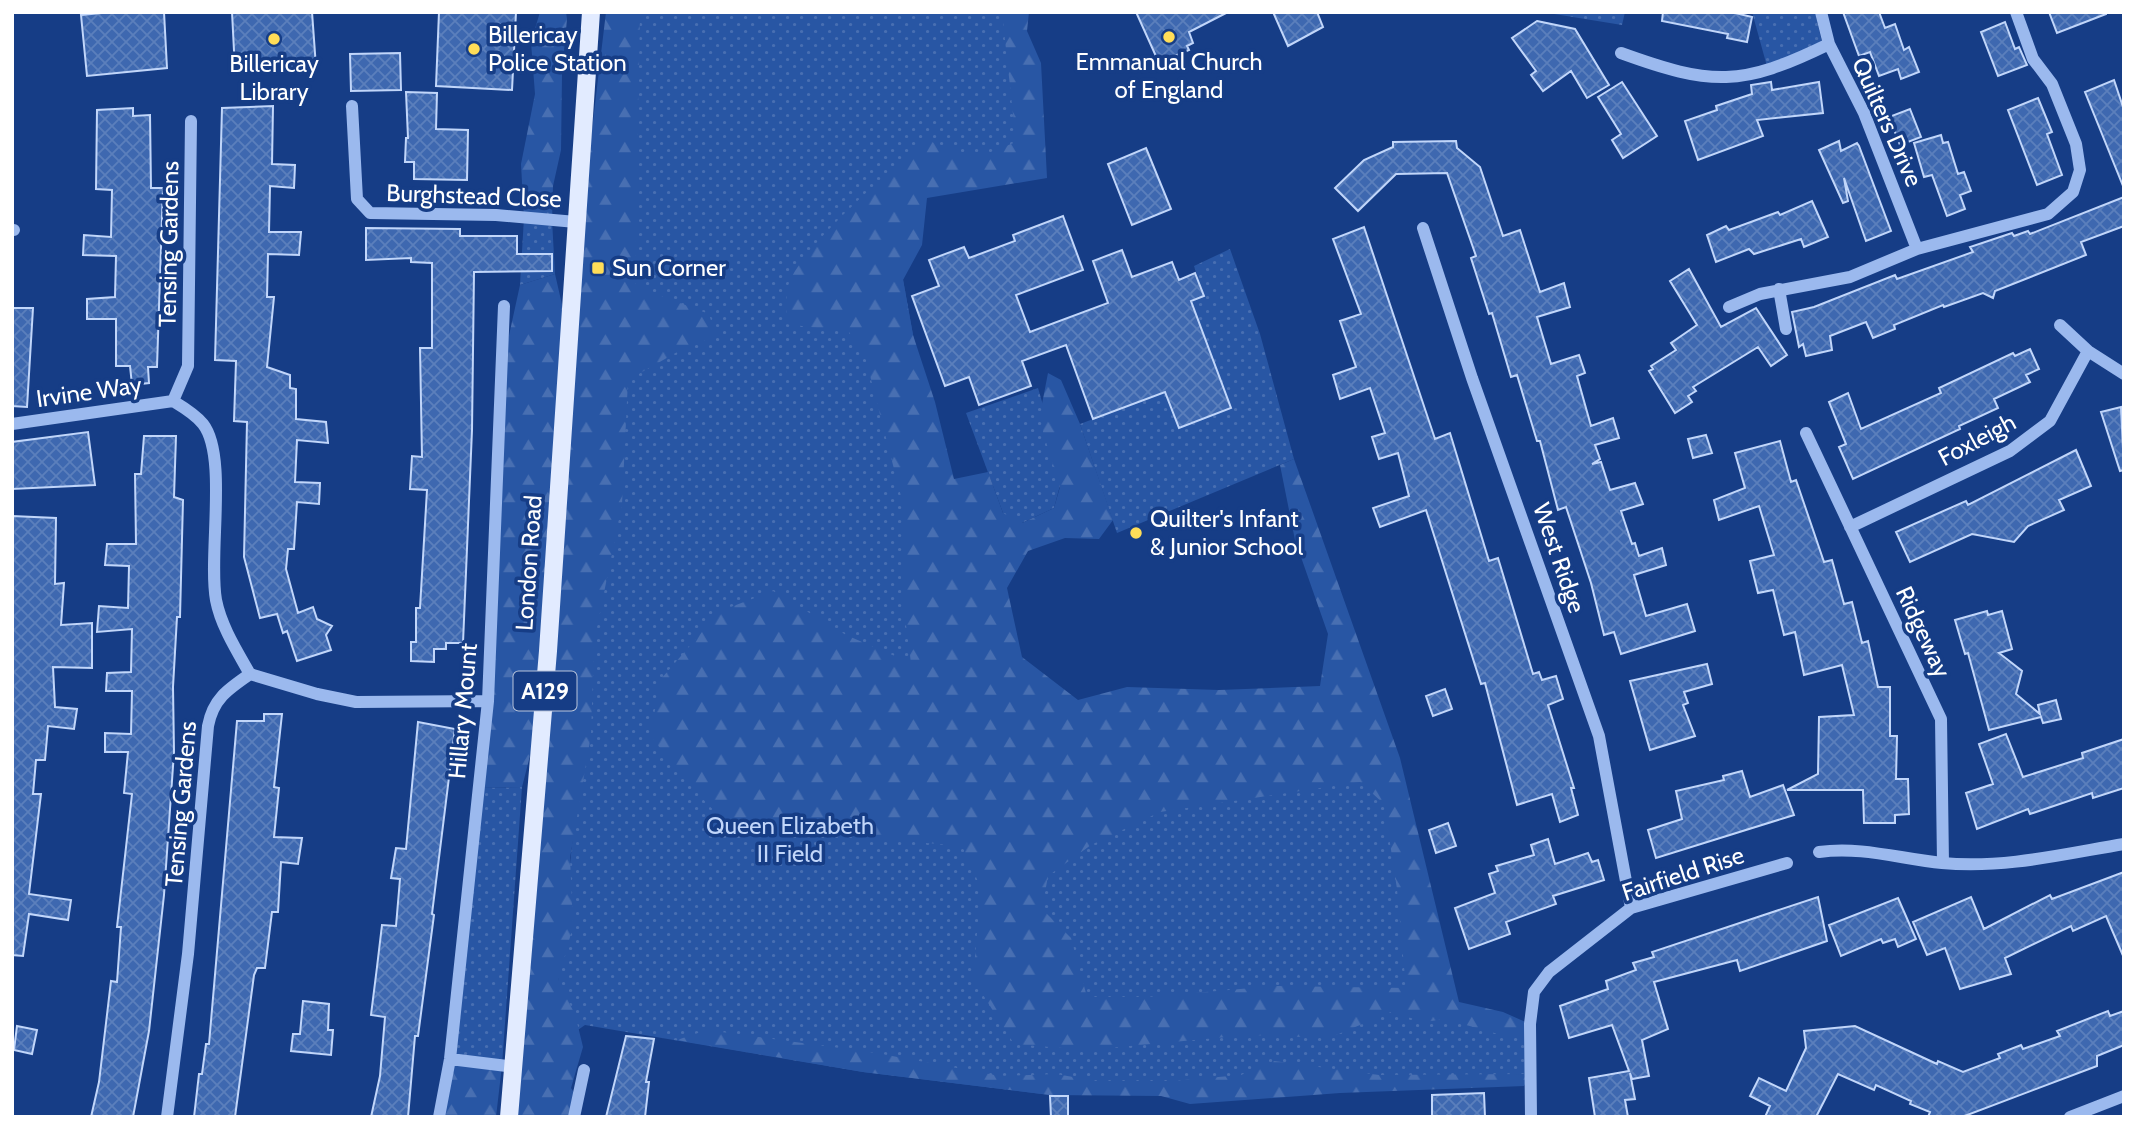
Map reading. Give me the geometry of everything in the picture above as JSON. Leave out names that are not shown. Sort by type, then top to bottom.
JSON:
[{"type":"main road","name":"London Road","points":[[509,1117],[548,651],[592,12]]},
{"type":"street","name":"Quilters Drive","points":[[1821,12],[1829,44],[1864,113],[1917,249]]},
{"type":"street","points":[[1728,307],[1779,289],[1850,277],[1917,249],[2048,214],[2073,192],[2080,170],[2076,144],[2052,84],[2033,59],[2016,12]]},
{"type":"street","points":[[1621,53],[1658,66],[1711,79],[1746,76],[1788,65],[1829,44]]},
{"type":"street","name":"Burghstead Close","points":[[352,106],[357,199],[370,213],[496,215],[576,222]]},
{"type":"street","name":"Tensing Gardens","points":[[173,401],[188,366],[191,121]]},
{"type":"street","name":"West Ridge","points":[[1423,228],[1472,378],[1599,736],[1631,908]]},
{"type":"street","points":[[1779,289],[1786,329]]},
{"type":"street","name":"Hillary Mount","points":[[439,1117],[450,1059],[488,701],[504,306]]},
{"type":"street","points":[[2060,324],[2088,351],[2124,374]]},
{"type":"street","name":"Foxleigh","points":[[1850,527],[2010,451],[2032,436],[2050,421],[2088,351]]},
{"type":"street","points":[[173,401],[204,425],[212,443],[216,461],[213,558],[217,603],[225,626],[250,674],[317,694],[356,702],[488,701]]},
{"type":"street","name":"Irvine Way","points":[[12,424],[173,401]]},
{"type":"street","name":"Ridgeway","points":[[1806,433],[1941,719],[1943,863]]},
{"type":"street","name":"Tensing Gardens","points":[[167,1117],[188,954],[211,709],[223,693],[250,674]]},
{"type":"street","points":[[1819,852],[1858,850],[1943,863],[1997,864],[2124,844]]},
{"type":"street","name":"Fairfield Rise","points":[[1531,1117],[1530,1024],[1534,992],[1549,972],[1631,908],[1787,863]]},
{"type":"street","points":[[450,1059],[514,1067]]},
{"type":"street","points":[[574,1117],[584,1070]]},
{"type":"street","points":[[2070,1117],[2124,1096]]},
{"type":"green space","points":[[540,12],[566,12],[567,19],[562,75],[561,150],[553,186],[552,220],[524,218],[521,164],[535,94],[531,42]]},
{"type":"green space","points":[[606,12],[640,12],[635,286],[709,314],[716,337],[686,347],[628,380],[622,504],[594,642],[591,735],[570,858],[573,926],[558,981],[575,1014],[583,1047],[571,1088],[578,1099],[574,1117],[509,1117],[543,705],[522,787],[478,788],[508,340],[520,285],[555,274],[568,331]]},
{"type":"green space","name":"Queen Elizabeth II Field","points":[[610,12],[1010,12],[1029,160],[887,190],[988,753],[1374,715],[1444,1009],[1530,1024],[1531,1074],[1050,1095],[863,1072],[585,1025],[546,1052],[558,981],[581,757]]},
{"type":"green space","points":[[1002,12],[1029,12],[1027,31],[1041,63],[1047,178],[927,198],[922,245],[903,280],[913,335],[935,402],[954,479],[988,472],[1003,513],[1022,523],[1054,508],[1060,487],[1043,432],[1042,404],[1048,373],[1061,380],[1080,424],[1113,520],[1099,539],[1065,538],[1028,551],[1007,588],[1022,657],[1078,700],[1127,687],[1219,690],[1320,686],[1328,634],[1295,540],[1280,465],[1294,459],[1400,758],[1459,1002],[1503,1012],[1530,1024],[1529,1037],[1512,1038],[1445,1019],[1424,1022],[1391,1012],[1329,1038],[1248,1035],[1087,1050],[1014,1044],[973,979],[981,888],[962,846],[794,832],[764,855],[708,805],[650,736],[661,679],[720,611],[773,591],[846,635],[911,663],[901,587],[903,504],[866,360],[849,332],[786,324],[787,290],[796,270],[828,230],[927,140],[976,158],[1016,142]],"holes":[[[1360,782],[1384,804],[1397,889],[1406,988],[1276,986],[1148,997],[1087,997],[1071,938],[1042,909],[1048,876],[1091,845],[1160,812]]]},
{"type":"green space","points":[[1542,12],[1625,12],[1622,25]]},
{"type":"green space","points":[[1752,12],[1815,12],[1823,47],[1768,70]]},
{"type":"green space","points":[[524,218],[552,220],[555,274],[520,285]]},
{"type":"green space","points":[[1230,249],[1260,334],[1294,459],[1117,533],[1080,424],[1165,392],[1179,428],[1231,408],[1191,301],[1204,296],[1194,266]]},
{"type":"green space","points":[[1038,388],[1063,474],[1054,508],[1009,529],[966,413]]},
{"type":"green space","points":[[522,787],[502,1065],[450,1059],[478,788]]},
{"type":"green space","points":[[707,1030],[876,1053],[1000,1076],[1056,1074],[1096,1081],[1173,1081],[1241,1075],[1274,1061],[1379,1075],[1531,1074],[1524,1086],[1340,1093],[1190,1104],[1161,1096],[1050,1095],[863,1072],[677,1040]]},
{"type":"green space","points":[[450,1059],[502,1065],[496,1117],[439,1117]]},
{"type":"building","points":[[164,12],[167,68],[87,76],[81,15]]},
{"type":"building","name":"Billericay Library","points":[[232,12],[312,12],[316,67],[235,70]]},
{"type":"building","name":"Billericay Police Station","points":[[439,12],[516,12],[512,90],[436,86]]},
{"type":"building","name":"Emmanual Church of England","points":[[1136,12],[1228,12],[1189,32],[1193,43],[1187,46],[1189,50],[1159,63]]},
{"type":"building","points":[[1273,12],[1317,12],[1323,27],[1288,46]]},
{"type":"building","points":[[1663,12],[1731,12],[1752,17],[1747,42],[1727,38],[1728,34],[1662,21]]},
{"type":"building","points":[[1843,12],[1879,12],[1885,28],[1895,24],[1904,50],[1909,47],[1919,72],[1901,79],[1898,69],[1879,76],[1870,52],[1859,56]]},
{"type":"building","points":[[2049,12],[2106,12],[2106,14],[2057,33]]},
{"type":"building","points":[[1537,21],[1575,29],[1609,85],[1587,98],[1571,71],[1543,91],[1531,75],[1536,71],[1512,38]]},
{"type":"building","points":[[2005,22],[2015,49],[2019,47],[2027,65],[1998,76],[1981,32]]},
{"type":"building","points":[[400,53],[401,90],[351,91],[350,54]]},
{"type":"building","points":[[2114,80],[2124,110],[2123,186],[2085,92]]},
{"type":"building","points":[[1622,82],[1657,136],[1623,158],[1612,140],[1621,134],[1598,97]]},
{"type":"building","points":[[1771,82],[1772,90],[1819,82],[1823,113],[1757,120],[1763,136],[1698,160],[1685,121],[1717,110],[1716,106],[1752,94],[1751,85]]},
{"type":"building","points":[[406,92],[437,93],[436,129],[468,130],[467,180],[414,179],[414,162],[405,162],[408,138]]},
{"type":"building","points":[[2038,98],[2052,132],[2047,134],[2062,175],[2037,185],[2008,110]]},
{"type":"building","points":[[273,106],[272,164],[295,165],[294,188],[270,186],[269,232],[301,232],[299,255],[268,254],[267,297],[274,297],[267,367],[290,375],[290,388],[296,389],[296,419],[326,422],[328,443],[297,440],[295,482],[320,483],[319,504],[297,502],[294,549],[288,549],[286,569],[298,613],[313,607],[317,619],[332,626],[326,635],[331,650],[297,661],[287,631],[283,633],[277,614],[260,618],[244,557],[247,422],[234,421],[236,361],[215,360],[222,108]]},
{"type":"building","points":[[133,108],[133,116],[150,115],[151,188],[163,188],[157,367],[148,367],[149,383],[132,385],[130,366],[116,366],[116,319],[87,319],[87,299],[115,297],[116,256],[83,255],[84,235],[111,237],[112,190],[96,189],[97,110]]},
{"type":"building","points":[[1910,109],[1921,137],[1900,145],[1889,117]]},
{"type":"building","points":[[1941,135],[1943,143],[1948,142],[1958,174],[1964,172],[1971,191],[1960,195],[1965,209],[1947,216],[1932,175],[1924,177],[1914,143]]},
{"type":"building","points":[[1456,141],[1457,148],[1480,167],[1503,236],[1520,230],[1540,292],[1564,283],[1570,307],[1537,317],[1551,364],[1579,355],[1585,373],[1577,376],[1591,426],[1613,418],[1619,438],[1595,445],[1600,459],[1592,464],[1601,462],[1610,490],[1635,483],[1643,504],[1621,511],[1632,544],[1635,543],[1639,556],[1662,548],[1666,565],[1634,575],[1646,616],[1687,604],[1695,631],[1621,654],[1614,632],[1604,635],[1591,583],[1566,507],[1558,510],[1540,441],[1537,441],[1517,375],[1511,377],[1492,313],[1489,314],[1471,258],[1476,256],[1447,173],[1396,174],[1358,211],[1335,188],[1364,160],[1393,147],[1393,142]]},
{"type":"building","points":[[1839,141],[1841,151],[1857,143],[1859,146],[1891,231],[1866,241],[1844,178],[1848,201],[1843,203],[1819,150]]},
{"type":"building","points":[[1146,148],[1171,209],[1132,225],[1108,164]]},
{"type":"building","points":[[2124,197],[2124,226],[2081,242],[2086,255],[1995,291],[1993,298],[1983,293],[1944,307],[1943,305],[1894,325],[1895,329],[1873,338],[1866,322],[1830,336],[1832,350],[1806,356],[1803,344],[1799,347],[1792,312],[1814,307],[1895,275],[1897,279],[1973,252],[1970,247],[2012,233],[2014,236],[2028,231],[2030,234]]},
{"type":"building","points":[[1812,201],[1828,237],[1804,247],[1801,239],[1754,254],[1749,249],[1716,262],[1707,235],[1726,226],[1729,230],[1778,212],[1780,215]]},
{"type":"building","points":[[1063,216],[1083,270],[1016,295],[1030,332],[1108,303],[1093,261],[1122,250],[1132,277],[1172,262],[1179,280],[1195,273],[1204,296],[1191,301],[1231,408],[1179,428],[1165,392],[1093,419],[1066,345],[1022,361],[1031,386],[979,405],[969,377],[945,386],[912,296],[939,286],[929,260],[964,247],[969,258],[1015,241],[1013,235]]},
{"type":"building","points":[[1364,227],[1435,439],[1450,433],[1489,561],[1498,558],[1533,674],[1539,672],[1542,680],[1556,676],[1563,699],[1548,705],[1574,788],[1571,788],[1578,815],[1560,822],[1552,794],[1517,805],[1485,683],[1481,684],[1426,510],[1380,527],[1373,508],[1409,496],[1398,453],[1379,459],[1372,437],[1385,433],[1370,388],[1340,399],[1333,375],[1356,367],[1340,321],[1361,314],[1333,239]]},
{"type":"building","points":[[366,228],[460,229],[460,236],[517,236],[517,254],[552,254],[552,271],[474,272],[472,430],[463,643],[446,643],[446,649],[434,649],[434,662],[411,661],[411,642],[416,642],[416,608],[420,608],[427,490],[410,489],[412,456],[422,457],[420,348],[432,348],[432,263],[411,262],[411,258],[366,260]]},
{"type":"building","points":[[1689,269],[1721,327],[1756,308],[1787,355],[1771,366],[1758,347],[1693,387],[1696,391],[1688,396],[1692,402],[1675,413],[1649,371],[1653,369],[1651,366],[1676,350],[1671,343],[1697,325],[1670,281]]},
{"type":"building","points":[[13,308],[33,308],[27,407],[12,406]]},
{"type":"building","points":[[2030,349],[2039,369],[2026,375],[2030,382],[1994,399],[1998,408],[1959,426],[1960,429],[1853,479],[1839,447],[1846,444],[1829,402],[1848,393],[1861,429],[1941,393],[1939,388],[2013,353],[2015,356]]},
{"type":"building","points":[[2121,407],[2124,470],[2120,471],[2101,412]]},
{"type":"building","points":[[88,432],[95,485],[12,489],[12,442]]},
{"type":"building","points":[[1706,435],[1712,453],[1693,458],[1688,439]]},
{"type":"building","points":[[144,436],[176,436],[174,497],[183,500],[180,617],[177,617],[173,687],[174,752],[164,895],[149,1031],[133,1117],[91,1117],[99,1082],[111,981],[117,982],[121,927],[117,927],[132,794],[124,793],[128,752],[105,752],[105,733],[131,734],[132,691],[106,691],[107,673],[131,672],[132,629],[97,632],[99,606],[128,608],[129,566],[105,565],[107,544],[136,544],[135,474],[141,474]]},
{"type":"building","points":[[1780,441],[1791,482],[1796,480],[1824,562],[1832,560],[1844,604],[1852,602],[1862,643],[1868,641],[1878,687],[1890,687],[1890,736],[1897,736],[1896,779],[1908,779],[1909,814],[1895,815],[1895,823],[1864,823],[1863,790],[1787,790],[1818,774],[1819,717],[1854,715],[1842,665],[1804,675],[1795,632],[1784,635],[1773,590],[1758,593],[1750,561],[1774,555],[1759,506],[1719,520],[1714,500],[1745,488],[1735,453]]},
{"type":"building","points":[[2076,450],[2091,486],[2059,500],[2064,510],[2028,526],[2014,542],[1972,534],[1910,562],[1896,532],[1966,501],[1968,505]]},
{"type":"building","points":[[12,516],[56,518],[55,584],[64,583],[61,625],[92,623],[92,668],[53,667],[55,707],[77,709],[74,729],[48,726],[45,760],[36,760],[33,794],[41,794],[29,894],[71,900],[68,920],[29,914],[23,956],[12,955]]},
{"type":"building","points":[[1987,611],[1988,615],[2002,611],[2012,649],[1999,653],[2022,671],[2016,694],[2040,714],[2038,705],[2056,700],[2061,719],[2043,723],[2041,717],[1989,730],[1968,653],[1965,654],[1955,620]]},
{"type":"building","points":[[1707,664],[1712,684],[1684,692],[1688,703],[1683,705],[1695,736],[1650,750],[1630,681]]},
{"type":"building","points":[[1445,689],[1452,709],[1433,716],[1426,696]]},
{"type":"building","points":[[264,714],[282,714],[274,787],[279,788],[274,837],[302,838],[298,864],[281,862],[278,912],[272,912],[265,968],[257,968],[254,975],[235,1117],[194,1117],[199,1074],[202,1074],[206,1044],[209,1044],[237,721],[264,721]]},
{"type":"building","points":[[418,722],[455,729],[434,915],[418,1036],[415,1036],[408,1117],[371,1117],[380,1076],[385,1017],[371,1015],[382,925],[396,926],[400,879],[391,878],[396,848],[406,849]]},
{"type":"building","points":[[2006,734],[2023,777],[2083,758],[2082,753],[2124,739],[2124,788],[2093,798],[2092,793],[2030,814],[2028,809],[1977,829],[1966,793],[1993,784],[1979,744]]},
{"type":"building","points":[[1742,771],[1750,797],[1783,785],[1794,815],[1656,858],[1648,830],[1682,819],[1676,791],[1724,780],[1723,776]]},
{"type":"building","points":[[1448,823],[1456,846],[1436,853],[1429,830]]},
{"type":"building","points":[[1548,839],[1555,864],[1588,853],[1592,862],[1598,860],[1604,880],[1553,896],[1556,904],[1506,922],[1510,934],[1469,949],[1455,908],[1495,893],[1489,874],[1498,871],[1496,866],[1534,855],[1531,845]]},
{"type":"building","points":[[2124,872],[2124,958],[2106,916],[2073,931],[2071,926],[2005,958],[2011,974],[1960,989],[1945,948],[1927,955],[1913,922],[1971,897],[1984,929],[2050,895],[2052,899]]},
{"type":"building","points":[[1818,897],[1827,941],[1740,971],[1737,960],[1654,982],[1668,1029],[1642,1040],[1649,1076],[1632,1079],[1630,1073],[1635,1099],[1625,1100],[1628,1117],[1595,1117],[1589,1078],[1629,1071],[1612,1025],[1569,1038],[1560,1006],[1608,989],[1606,981],[1636,970],[1633,963],[1654,957],[1652,952]]},
{"type":"building","points":[[1898,898],[1916,939],[1898,947],[1895,939],[1883,943],[1881,939],[1841,956],[1829,925]]},
{"type":"building","points":[[303,1001],[329,1004],[328,1030],[333,1030],[331,1055],[291,1051],[293,1034],[300,1034]]},
{"type":"building","points":[[2108,1011],[2110,1016],[2124,1011],[2124,1045],[2097,1056],[2097,1066],[1962,1117],[1928,1117],[1930,1112],[1910,1104],[1911,1101],[1876,1085],[1874,1090],[1838,1074],[1816,1117],[1765,1117],[1770,1106],[1750,1096],[1759,1078],[1786,1091],[1806,1048],[1804,1031],[1855,1026],[1937,1064],[1938,1061],[1963,1072],[2000,1058],[1998,1054],[2021,1045],[2023,1049],[2060,1036],[2057,1031]]},
{"type":"building","points":[[17,1026],[37,1030],[32,1054],[14,1050]]},
{"type":"building","points":[[626,1036],[654,1039],[646,1082],[649,1082],[645,1117],[606,1117]]},
{"type":"building","points":[[1484,1093],[1485,1117],[1432,1116],[1432,1095]]},
{"type":"building","points":[[1050,1096],[1068,1096],[1068,1117],[1051,1117]]},
{"type":"place","name":"Emmanual Church of England","points":[[1169,37]]},
{"type":"place","name":"Billericay Library","points":[[274,39]]},
{"type":"place","name":"Billericay Police Station","points":[[474,49]]},
{"type":"place","name":"Sun Corner","points":[[598,268]]},
{"type":"place","name":"Quilter's Infant & Junior School","points":[[1136,533]]}]
